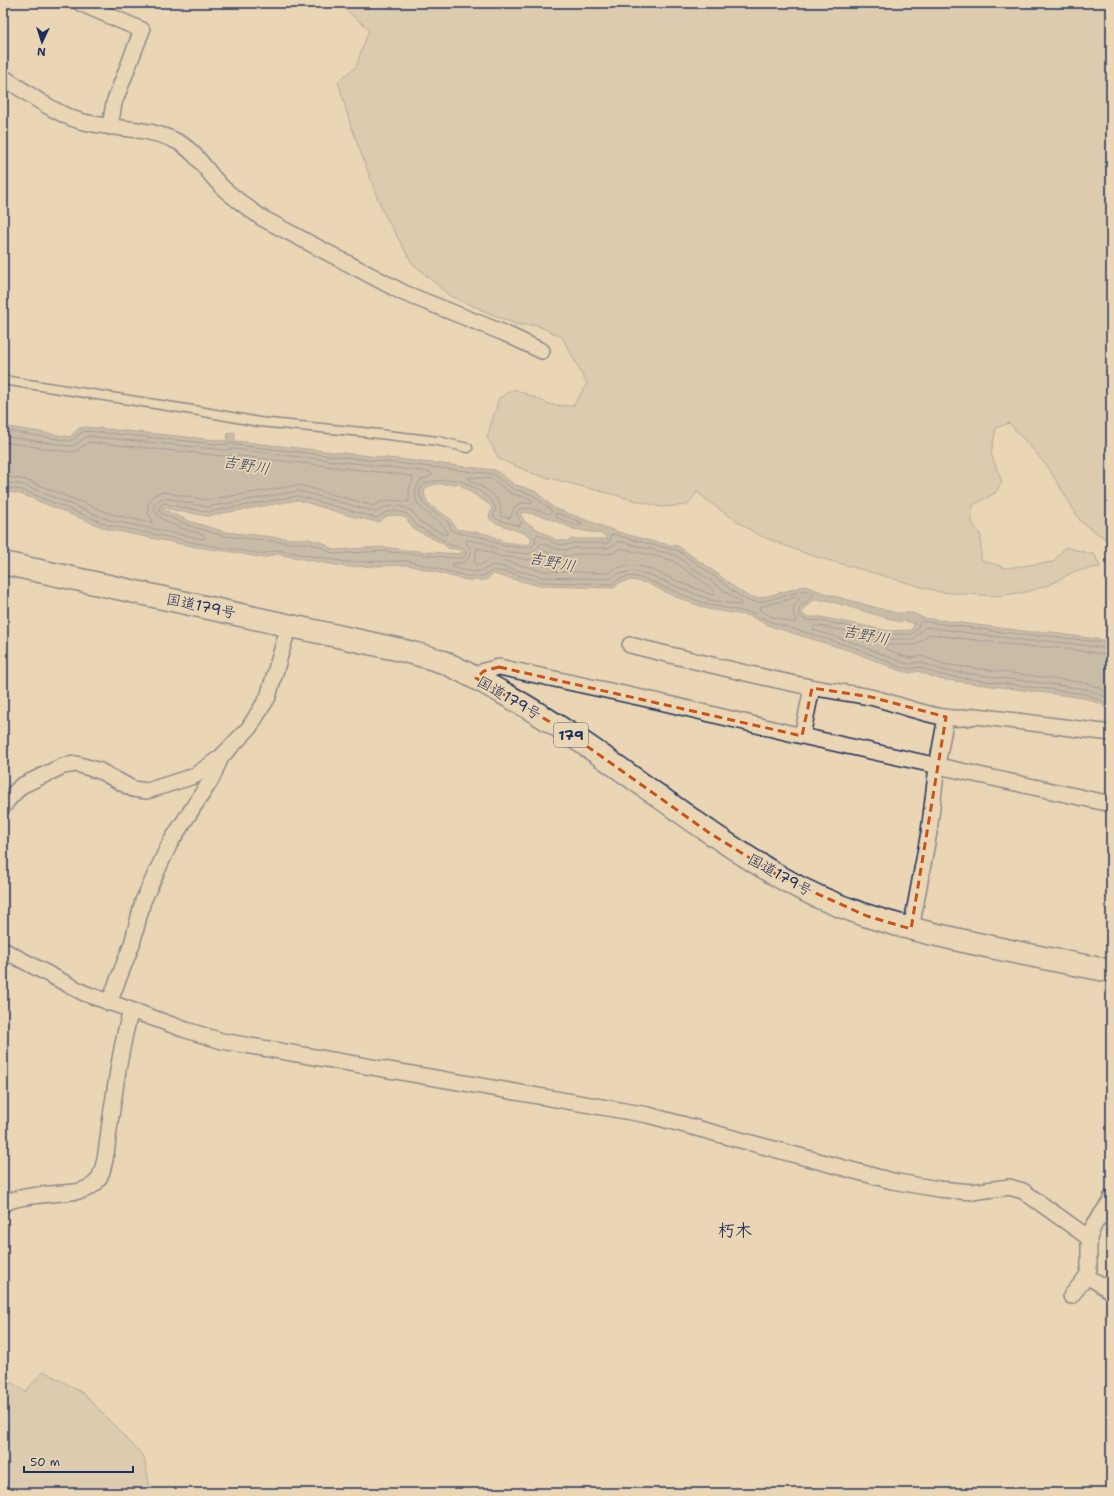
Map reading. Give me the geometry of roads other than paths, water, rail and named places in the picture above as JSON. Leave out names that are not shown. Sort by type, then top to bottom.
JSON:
[{"type":"highway","name":"国道179号","points":[[3,564],[289,625],[401,650],[443,662],[522,703],[567,732],[708,832],[782,878],[822,898],[867,916],[911,929],[1001,950],[1111,970]]},
{"type":"street","points":[[80,3],[142,30],[114,103],[110,128]]},
{"type":"street","points":[[3,77],[57,111],[78,121],[110,128],[147,131],[179,143],[197,159],[222,187],[241,204],[262,218],[404,293],[504,333],[542,351]]},
{"type":"street","points":[[3,807],[22,786],[63,766],[76,764],[100,771],[133,789],[147,791],[194,776],[221,757],[249,728],[268,697],[289,625]]},
{"type":"street","points":[[630,645],[717,668],[812,688],[870,697],[906,708],[946,717],[967,718],[976,716],[1111,733]]},
{"type":"street","points":[[476,678],[484,671],[500,667],[656,701],[802,736],[1111,804]]},
{"type":"street","points":[[802,736],[812,688]]},
{"type":"street","points":[[911,929],[929,832],[937,766],[946,717]]},
{"type":"street","points":[[109,1003],[132,944],[143,901],[170,843],[211,780],[221,757]]},
{"type":"street","points":[[3,950],[84,993],[186,1030],[222,1040],[648,1115],[892,1181],[938,1189],[972,1192],[1009,1187],[1023,1191],[1089,1238]]},
{"type":"street","points":[[3,1205],[5,1202],[18,1198],[81,1190],[92,1186],[97,1181],[101,1173],[125,1030],[131,1010]]},
{"type":"street","points":[[1071,1296],[1087,1276],[1089,1268],[1089,1238],[1094,1225],[1111,1198]]},
{"type":"street","points":[[1087,1276],[1111,1291]]},
{"type":"lane","points":[[3,380],[259,422],[438,441],[468,448]]},
{"type":"water","name":"吉野川","points":[[3,426],[70,437],[79,428],[86,427],[227,441],[228,433],[235,432],[235,441],[495,470],[515,485],[535,491],[554,508],[618,532],[654,542],[678,546],[749,597],[760,598],[805,586],[827,594],[896,613],[913,613],[923,618],[1031,632],[1052,632],[1111,641],[1111,714],[1101,704],[1084,698],[939,679],[918,671],[910,673],[898,670],[854,652],[770,626],[750,616],[708,609],[671,595],[647,583],[631,580],[619,583],[614,588],[540,586],[493,574],[486,580],[466,580],[408,565],[346,567],[277,554],[263,558],[196,547],[107,529],[21,494],[3,491]],"holes":[[[435,484],[459,484],[490,505],[492,509],[489,516],[490,519],[496,523],[529,535],[532,539],[531,542],[528,545],[505,542],[487,534],[456,529],[449,518],[428,502],[424,494],[425,488]],[[298,500],[377,522],[381,521],[386,516],[397,515],[406,518],[414,529],[442,543],[448,548],[461,550],[462,554],[380,547],[335,550],[328,547],[324,543],[308,539],[292,539],[225,532],[189,521],[162,509],[164,507],[207,516]],[[524,512],[546,517],[574,529],[602,534],[608,539],[572,539],[567,541],[556,540],[525,522],[520,514]],[[814,600],[826,600],[897,621],[915,624],[911,630],[889,631],[821,617],[807,617],[802,614],[803,609]]]},
{"type":"district","name":"朽木","points":[[735,1230]]}]
